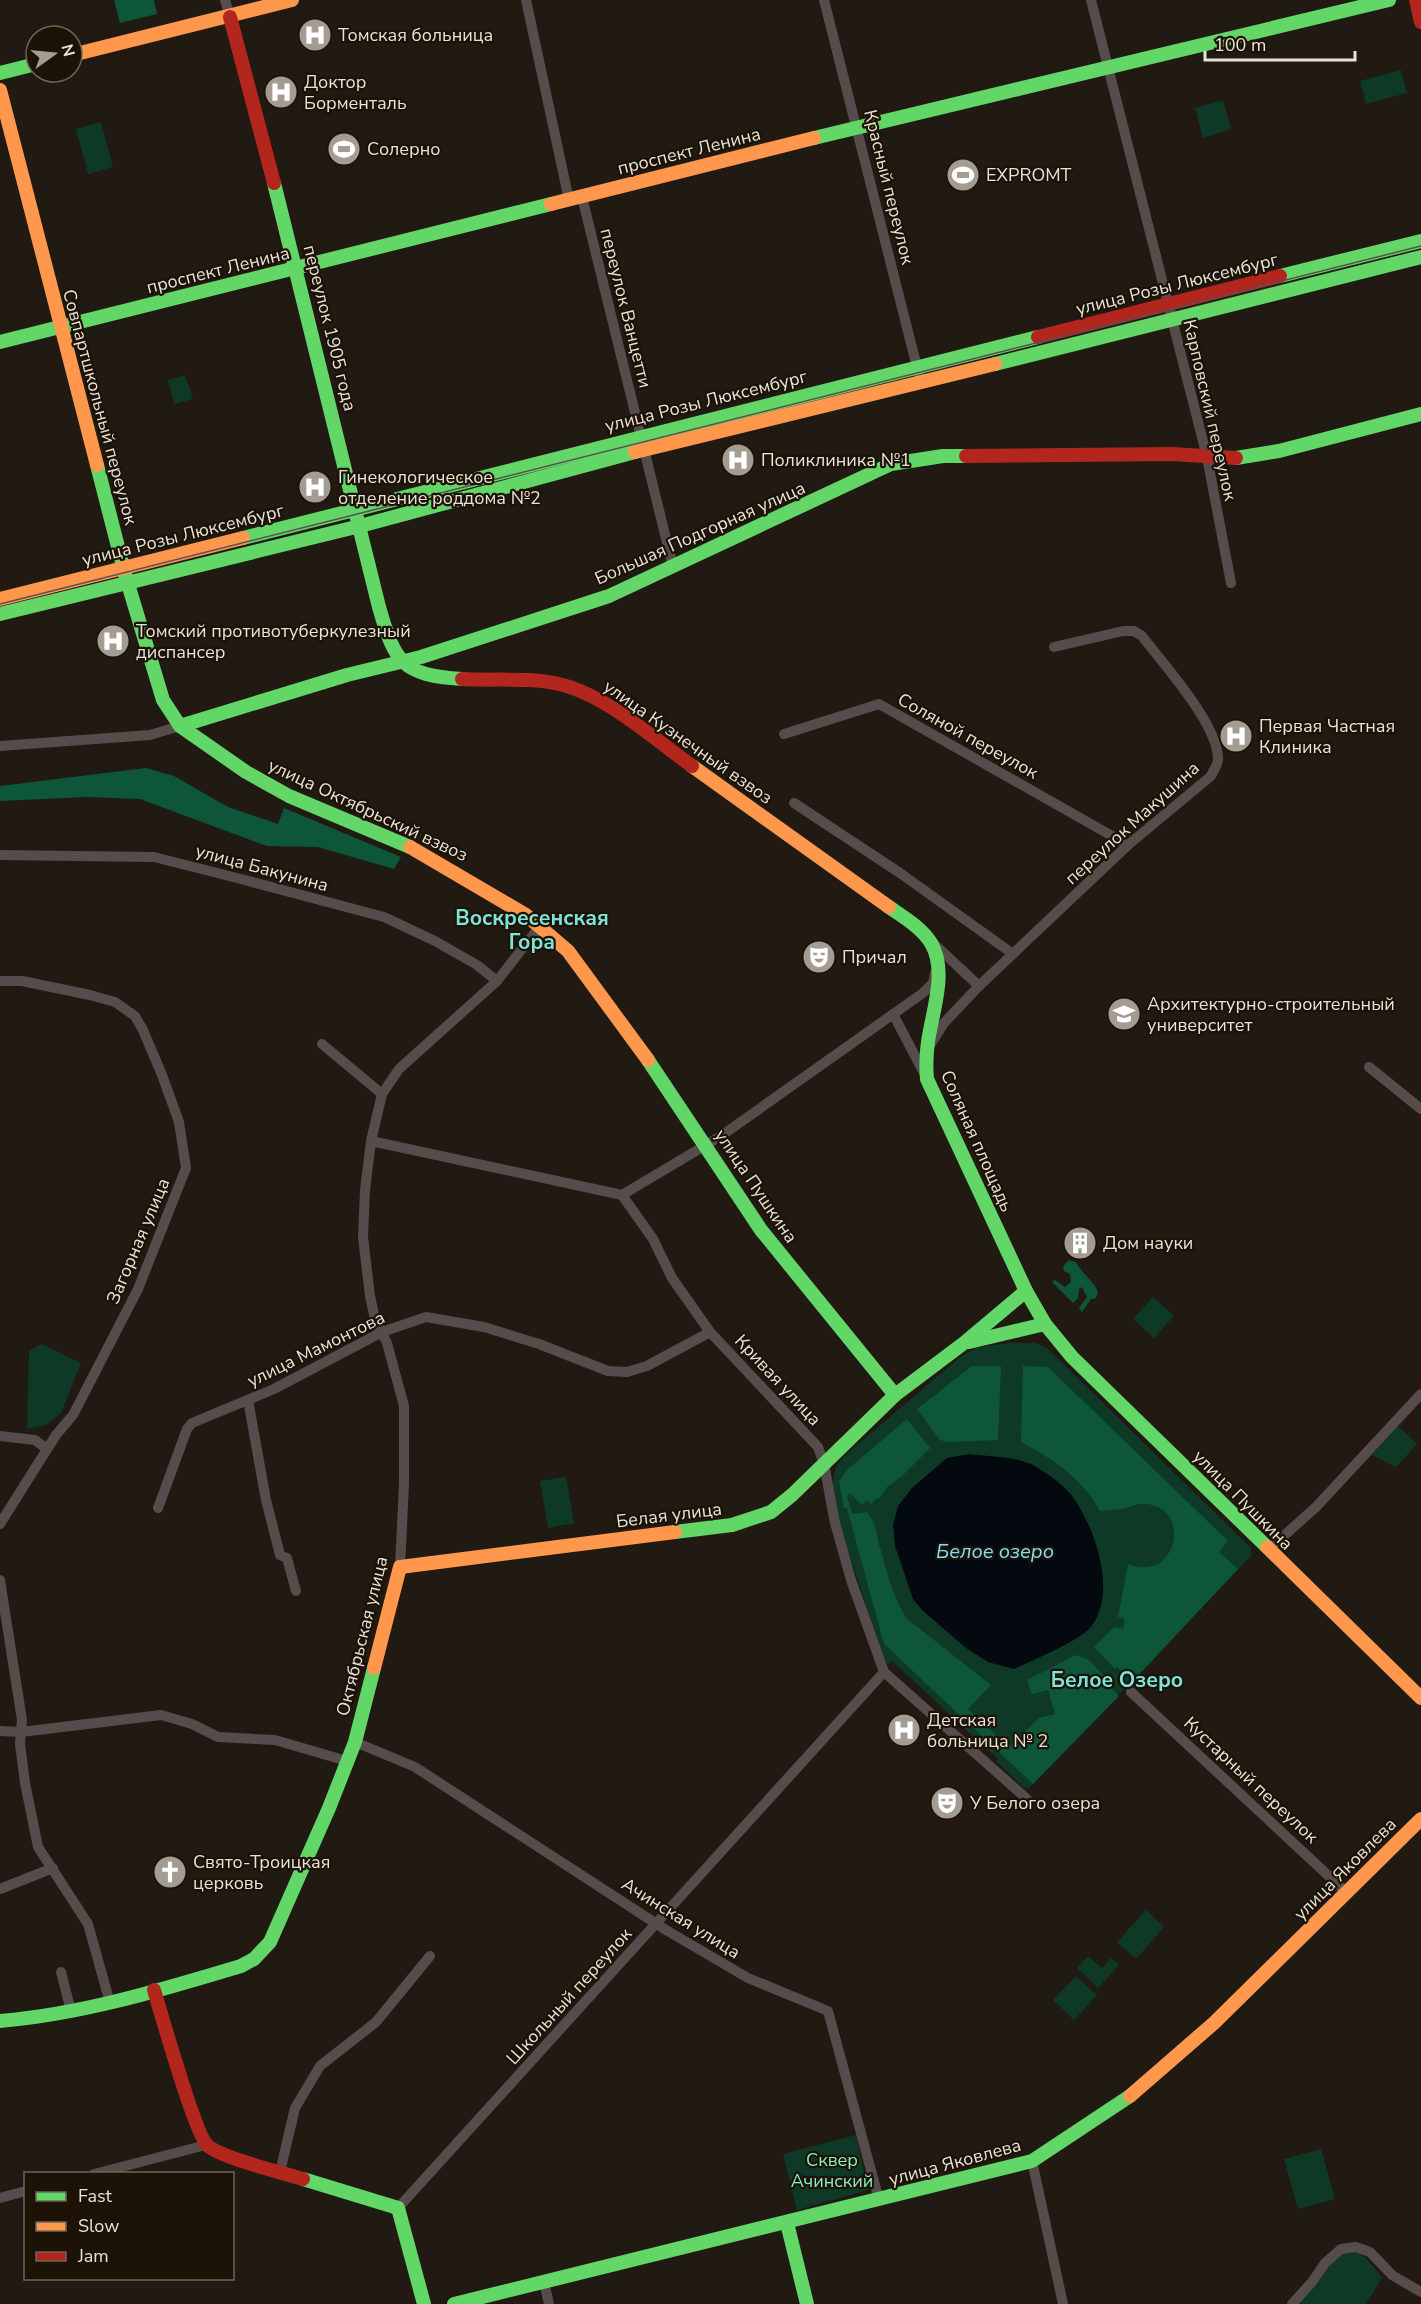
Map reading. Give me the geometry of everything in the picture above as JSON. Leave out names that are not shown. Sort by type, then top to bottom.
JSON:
[{"type":"main road","points":[[84,53],[292,0]]},
{"type":"main road","name":"проспект Ленина","points":[[0,342],[857,127],[1389,0]]},
{"type":"main road","points":[[1416,0],[1421,22]]},
{"type":"main road","name":"переулок 1905 года","points":[[230,17],[297,269],[389,642],[401,662]]},
{"type":"main road","points":[[0,73],[24,67]]},
{"type":"main road","name":"Совпартшкольный переулок","points":[[0,90],[124,569],[163,700],[180,726]]},
{"type":"main road","name":"улица Розы Люксембург","points":[[0,599],[1421,241]]},
{"type":"main road","name":"улица Розы Люксембург","points":[[0,614],[360,526],[644,450],[1421,257]]},
{"type":"main road","name":"Большая Подгорная улица","points":[[180,726],[344,676],[401,662],[609,596],[891,464],[943,456],[1172,454],[1240,458],[1269,453],[1421,414]]},
{"type":"main road","name":"улица Кузнечный взвоз","points":[[401,662],[436,675],[555,683],[592,696],[922,933]]},
{"type":"main road","name":"улица Октябрьский взвоз","points":[[180,726],[246,772],[289,796],[420,851],[475,882],[540,926]]},
{"type":"main road","name":"улица Пушкина","points":[[540,926],[568,951],[635,1041],[706,1144],[761,1230],[895,1395]]},
{"type":"main road","name":"Соляная площадь","points":[[922,933],[932,944],[937,960],[938,987],[925,1054],[927,1079],[1026,1291]]},
{"type":"main road","points":[[895,1395],[964,1343],[1026,1291]]},
{"type":"main road","name":"улица Пушкина","points":[[1026,1291],[1045,1324],[1072,1357],[1421,1698]]},
{"type":"main road","points":[[964,1343],[1045,1324]]},
{"type":"main road","name":"Белая улица","points":[[400,1567],[732,1525],[771,1512],[792,1495],[895,1395]]},
{"type":"main road","name":"Октябрьская улица","points":[[0,2020],[46,2016],[110,2003],[241,1966],[254,1959],[270,1941],[329,1808],[355,1742],[400,1567]]},
{"type":"main road","name":"улица Яковлева","points":[[454,2304],[1032,2161],[1140,2089],[1214,2023],[1421,1819]]},
{"type":"main road","points":[[154,1990],[194,2117],[206,2145],[223,2154],[398,2208],[424,2304]]},
{"type":"main road","points":[[787,2223],[807,2304]]},
{"type":"street","name":"переулок 1905 года","points":[[225,0],[230,17]]},
{"type":"street","name":"переулок Ванцетти","points":[[526,0],[575,199],[644,450],[673,567]]},
{"type":"street","name":"Красный переулок","points":[[824,0],[921,383]]},
{"type":"street","name":"Карповский переулок","points":[[1091,0],[1207,457],[1231,583]]},
{"type":"street","name":"переулок Макушина","points":[[925,1054],[944,1023],[979,986],[1128,845],[1210,776],[1218,762],[1215,739],[1194,705],[1142,636],[1134,631],[1123,631],[1054,646]]},
{"type":"street","name":"Соляной переулок","points":[[784,734],[879,704],[1128,845]]},
{"type":"street","name":"Большая Подгорная улица","points":[[0,746],[150,735],[180,726]]},
{"type":"street","points":[[794,804],[900,873],[1013,954]]},
{"type":"street","name":"улица Бакунина","points":[[0,855],[154,857],[237,878],[384,917],[477,965],[497,981]]},
{"type":"street","name":"Октябрьская улица","points":[[400,1567],[404,1483],[404,1406],[387,1343],[375,1319],[370,1296],[363,1237],[365,1190],[371,1141],[382,1094],[399,1070],[497,981],[540,926]]},
{"type":"street","points":[[922,933],[979,986]]},
{"type":"street","points":[[371,1141],[622,1195],[721,1136],[923,993],[933,982],[937,960]]},
{"type":"street","name":"Загорная улица","points":[[0,981],[22,981],[90,995],[115,1002],[135,1016],[162,1075],[179,1122],[186,1168],[138,1289],[73,1415],[47,1449],[0,1524]]},
{"type":"street","points":[[893,1014],[927,1079]]},
{"type":"street","points":[[322,1044],[382,1094]]},
{"type":"street","points":[[1370,1067],[1421,1109]]},
{"type":"street","name":"Кривая улица","points":[[622,1195],[653,1239],[672,1278],[710,1332],[818,1447],[851,1580],[884,1672],[1027,1799]]},
{"type":"street","name":"улица Мамонтова","points":[[158,1508],[187,1429],[199,1419],[274,1389],[382,1332],[426,1317],[484,1327],[539,1344],[608,1371],[627,1372],[647,1366],[710,1332]]},
{"type":"street","points":[[1268,1550],[1316,1507],[1421,1394]]},
{"type":"street","points":[[248,1400],[271,1522],[280,1555],[287,1558],[296,1591]]},
{"type":"street","points":[[0,1436],[34,1440],[47,1449]]},
{"type":"street","points":[[0,1580],[22,1720],[20,1744],[25,1783],[38,1847],[88,1924],[110,2003]]},
{"type":"street","name":"Школьный переулок","points":[[398,2208],[884,1672]]},
{"type":"street","name":"Кустарный переулок","points":[[1131,1692],[1347,1893]]},
{"type":"street","points":[[0,1731],[21,1732],[161,1715],[192,1724],[218,1737],[275,1740],[347,1761]]},
{"type":"street","name":"Ачинская улица","points":[[355,1742],[415,1767],[656,1923],[748,1978],[828,2011],[879,2200]]},
{"type":"street","points":[[0,1889],[53,1868]]},
{"type":"street","points":[[280,2172],[295,2108],[320,2066],[376,2022],[430,1956]]},
{"type":"street","points":[[61,1972],[71,2011]]},
{"type":"street","points":[[102,2172],[206,2145]]},
{"type":"street","points":[[1032,2161],[1063,2304]]},
{"type":"street","points":[[0,2198],[24,2192]]},
{"type":"street","points":[[1292,2304],[1325,2263],[1341,2249],[1356,2247],[1370,2252],[1392,2276],[1421,2292]]},
{"type":"street","points":[[544,2282],[549,2304]]},
{"type":"green space","points":[[114,0],[154,0],[157,14],[120,23]]},
{"type":"green space","points":[[1401,70],[1407,93],[1366,104],[1360,81]]},
{"type":"green space","points":[[1223,100],[1231,129],[1203,138],[1195,108]]},
{"type":"green space","points":[[101,122],[113,167],[88,174],[76,129]]},
{"type":"green space","points":[[185,375],[193,399],[174,404],[168,380]]},
{"type":"green space","points":[[146,768],[174,776],[228,807],[278,824],[284,808],[401,857],[394,869],[318,847],[267,846],[140,799],[87,797],[0,801],[0,786]]},
{"type":"green space","points":[[1069,1260],[1076,1262],[1098,1292],[1096,1298],[1091,1299],[1082,1312],[1079,1308],[1087,1297],[1082,1287],[1079,1289],[1078,1298],[1073,1303],[1052,1282],[1055,1280],[1065,1287],[1071,1282],[1070,1274],[1064,1271],[1063,1266]]},
{"type":"green space","points":[[1153,1297],[1174,1316],[1154,1338],[1133,1319]]},
{"type":"green space","points":[[1009,1343],[1035,1343],[1047,1348],[1251,1548],[1251,1556],[1028,1789],[1023,1787],[996,1761],[998,1759],[892,1661],[888,1665],[875,1637],[843,1537],[833,1487],[835,1471],[843,1457],[959,1358],[976,1348]]},
{"type":"green space","points":[[42,1344],[81,1363],[61,1413],[46,1425],[27,1429],[29,1351]]},
{"type":"green space","points":[[972,1366],[1001,1366],[998,1440],[947,1442],[940,1440],[917,1409]]},
{"type":"green space","points":[[1023,1366],[1048,1367],[1228,1541],[1219,1552],[1238,1569],[1133,1681],[1117,1667],[1115,1669],[1094,1647],[1114,1627],[1123,1629],[1125,1619],[1118,1617],[1128,1564],[1145,1567],[1158,1564],[1168,1555],[1173,1543],[1174,1530],[1170,1518],[1161,1509],[1146,1504],[1100,1511],[1085,1489],[1066,1470],[1021,1442]]},
{"type":"green space","points":[[907,1419],[930,1448],[902,1476],[886,1488],[880,1498],[871,1504],[867,1500],[862,1505],[850,1493],[847,1496],[852,1514],[867,1512],[873,1522],[891,1586],[906,1618],[991,1685],[968,1709],[1009,1747],[1039,1718],[1055,1714],[1048,1690],[1032,1694],[1027,1680],[1076,1655],[1089,1660],[1106,1678],[1104,1681],[1119,1696],[1033,1784],[884,1644],[847,1508],[844,1508],[839,1481],[847,1470]]},
{"type":"green space","points":[[1398,1426],[1417,1444],[1396,1467],[1372,1455]]},
{"type":"green space","points":[[566,1477],[574,1523],[548,1528],[540,1481]]},
{"type":"green space","points":[[1146,1910],[1164,1927],[1136,1959],[1117,1942]]},
{"type":"green space","points":[[1088,1956],[1102,1968],[1111,1958],[1119,1965],[1098,1988],[1077,1968]]},
{"type":"green space","points":[[1076,1976],[1097,1995],[1074,2020],[1053,2000]]},
{"type":"green space","name":"Сквер Ачинский","points":[[856,2135],[868,2190],[797,2210],[783,2154]]},
{"type":"green space","points":[[1321,2149],[1335,2199],[1298,2209],[1284,2159]]},
{"type":"green space","points":[[1356,2250],[1369,2261],[1382,2278],[1366,2304],[1298,2304],[1330,2264],[1346,2253]]},
{"type":"water","name":"Белое озеро","points":[[970,1454],[1026,1462],[1056,1480],[1071,1495],[1083,1513],[1096,1544],[1100,1561],[1103,1595],[1100,1610],[1093,1624],[1069,1643],[1014,1669],[988,1662],[966,1648],[922,1610],[913,1599],[895,1546],[893,1525],[898,1506],[912,1488],[947,1458]]},
{"type":"tram line","points":[[0,604],[1421,246]]},
{"type":"traffic: fast","points":[[814,138],[1389,0]]},
{"type":"traffic: fast","points":[[0,73],[24,67]]},
{"type":"traffic: fast","points":[[274,183],[379,607],[390,641],[396,653],[414,669],[426,674],[462,679]]},
{"type":"traffic: fast","points":[[0,342],[551,204]]},
{"type":"traffic: fast","points":[[1280,276],[1421,241]]},
{"type":"traffic: fast","points":[[995,364],[1421,257]]},
{"type":"traffic: fast","points":[[243,538],[1038,337]]},
{"type":"traffic: fast","points":[[1236,458],[1279,451],[1421,414]]},
{"type":"traffic: fast","points":[[0,614],[360,526],[635,452]]},
{"type":"traffic: fast","points":[[180,726],[347,675],[421,657],[609,596],[891,464],[943,456],[966,456]]},
{"type":"traffic: fast","points":[[97,465],[125,574],[163,700],[180,726],[246,772],[289,796],[410,847]]},
{"type":"traffic: fast","points":[[889,907],[922,932],[936,954],[939,979],[927,1047],[927,1079],[1026,1291],[1045,1324],[1072,1357],[1267,1547]]},
{"type":"traffic: fast","points":[[648,1060],[761,1230],[895,1395]]},
{"type":"traffic: fast","points":[[675,1532],[732,1525],[771,1512],[792,1495],[895,1395],[964,1343],[1026,1291]]},
{"type":"traffic: fast","points":[[969,1342],[1045,1324]]},
{"type":"traffic: fast","points":[[0,2021],[61,2013],[122,2000],[241,1966],[254,1959],[270,1942],[329,1808],[355,1742],[374,1668]]},
{"type":"traffic: fast","points":[[454,2304],[1032,2161],[1130,2096]]},
{"type":"traffic: fast","points":[[303,2179],[398,2208],[424,2304]]},
{"type":"traffic: fast","points":[[787,2223],[807,2304]]},
{"type":"traffic: slow","points":[[84,52],[292,0]]},
{"type":"traffic: slow","points":[[0,90],[97,465]]},
{"type":"traffic: slow","points":[[551,204],[814,138]]},
{"type":"traffic: slow","points":[[635,452],[995,364]]},
{"type":"traffic: slow","points":[[0,599],[243,538]]},
{"type":"traffic: slow","points":[[692,766],[889,907]]},
{"type":"traffic: slow","points":[[410,847],[526,915],[568,951],[648,1060]]},
{"type":"traffic: slow","points":[[374,1668],[400,1567],[675,1532]]},
{"type":"traffic: slow","points":[[1267,1547],[1421,1698]]},
{"type":"traffic: slow","points":[[1130,2096],[1214,2023],[1421,1819]]},
{"type":"traffic: jam","points":[[1416,0],[1421,22]]},
{"type":"traffic: jam","points":[[230,17],[274,183]]},
{"type":"traffic: jam","points":[[1038,337],[1280,276]]},
{"type":"traffic: jam","points":[[966,456],[1172,454],[1236,458]]},
{"type":"traffic: jam","points":[[462,679],[535,681],[559,684],[577,690],[611,707],[692,766]]},
{"type":"traffic: jam","points":[[154,1990],[187,2099],[208,2146],[239,2160],[303,2179]]},
{"type":"place","name":"Томская больница","points":[[315,35]]},
{"type":"place","name":"Доктор Борменталь","points":[[281,92]]},
{"type":"place","name":"Солерно","points":[[344,149]]},
{"type":"place","name":"EXPROMT","points":[[963,175]]},
{"type":"place","name":"Поликлиника №1","points":[[738,460]]},
{"type":"place","name":"Гинекологическое отделение роддома №2","points":[[315,487]]},
{"type":"place","name":"Томский противотуберкулезный диспансер","points":[[113,641]]},
{"type":"place","name":"Первая Частная Клиника","points":[[1236,736]]},
{"type":"place","name":"Причал","points":[[819,957]]},
{"type":"place","name":"Архитектурно-строительный университет","points":[[1124,1014]]},
{"type":"place","name":"Дом науки","points":[[1080,1243]]},
{"type":"place","name":"Детская больница № 2","points":[[904,1730]]},
{"type":"place","name":"У Белого озера","points":[[947,1803]]},
{"type":"place","name":"Свято-Троицкая церковь","points":[[170,1872]]},
{"type":"district","name":"Воскресенская Гора","points":[[532,930]]},
{"type":"district","name":"Белое Озеро","points":[[1117,1680]]}]
